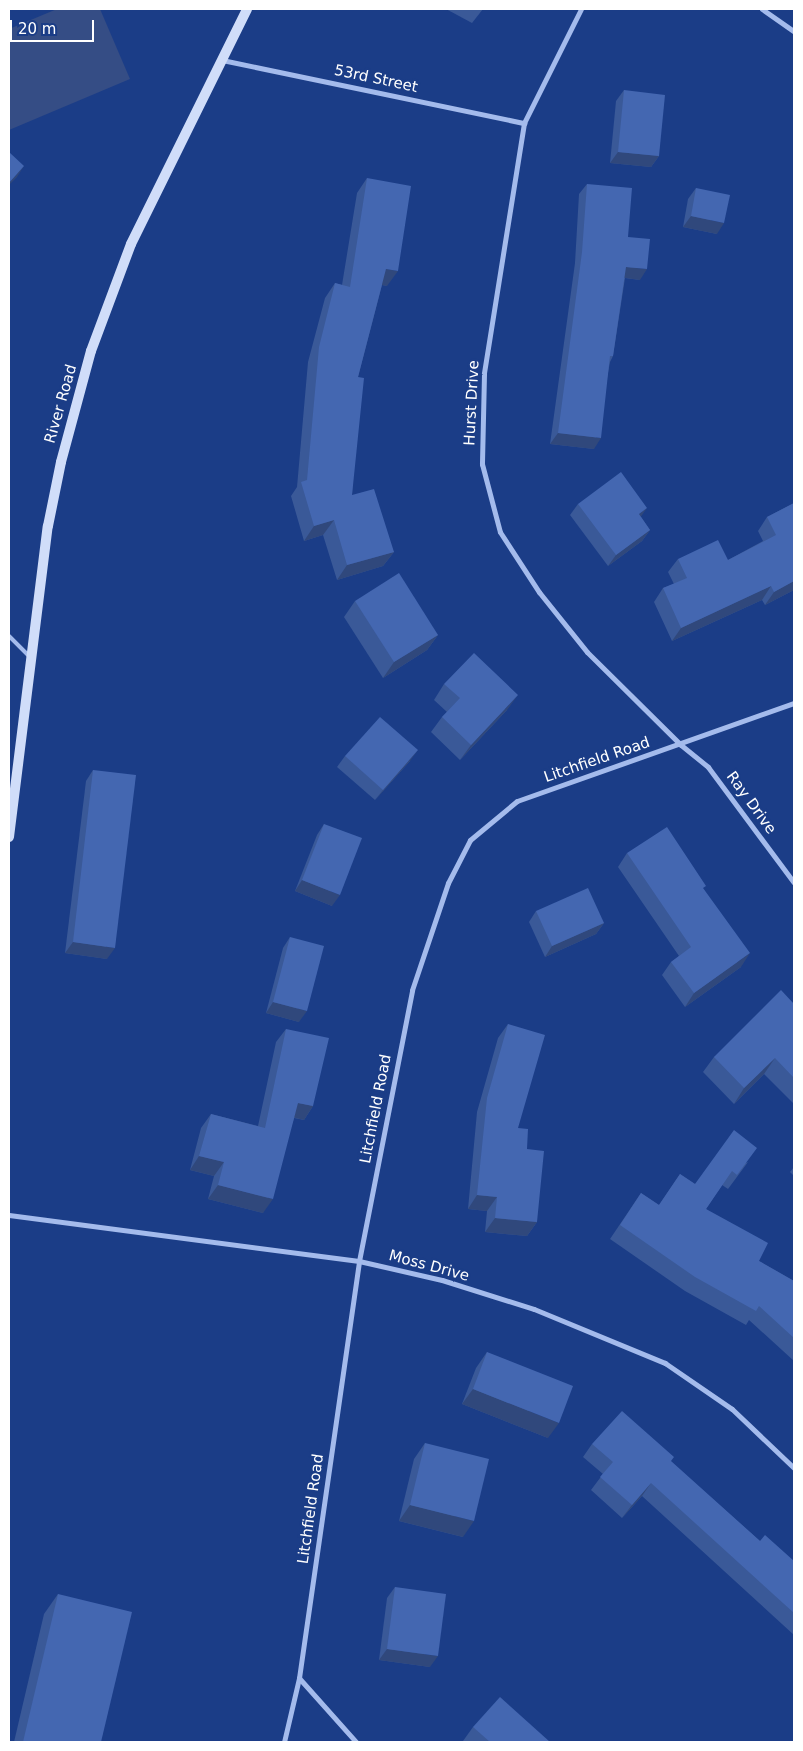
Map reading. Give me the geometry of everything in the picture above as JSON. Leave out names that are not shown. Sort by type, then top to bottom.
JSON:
[{"type":"main road","name":"River Road","points":[[9,838],[48,526],[60,462],[91,351],[131,244],[247,9]]},
{"type":"street","name":"Hurst Drive","points":[[581,9],[524,123],[484,374],[482,464],[500,532],[539,592],[586,652],[681,745]]},
{"type":"street","points":[[762,9],[794,31]]},
{"type":"street","name":"53rd Street","points":[[222,60],[524,123]]},
{"type":"street","name":"Litchfield Road","points":[[284,1742],[300,1678],[359,1261],[412,990],[448,883],[470,840],[517,801],[681,745],[794,703]]},
{"type":"street","name":"Ray Drive","points":[[681,745],[708,767],[794,883]]},
{"type":"street","name":"Moss Drive","points":[[9,1215],[359,1261],[442,1280],[534,1310],[665,1363],[732,1410],[794,1468]]},
{"type":"street","points":[[300,1678],[356,1742]]},
{"type":"lane","points":[[9,636],[31,658]]},
{"type":"water","points":[[57,9],[100,9],[130,79],[9,130],[9,29]]},
{"type":"building","points":[[624,90],[665,95],[659,156],[618,152]]},
{"type":"building","points":[[9,152],[24,166],[9,183]]},
{"type":"building","points":[[367,178],[411,186],[398,271],[386,269],[358,377],[364,378],[352,495],[374,489],[394,552],[347,565],[334,520],[314,526],[301,482],[307,480],[319,347],[335,283],[350,287]]},
{"type":"building","points":[[587,184],[632,188],[628,237],[650,239],[647,269],[626,267],[613,356],[610,356],[601,438],[558,433],[582,252]]},
{"type":"building","points":[[696,188],[730,195],[724,223],[691,216]]},
{"type":"building","points":[[621,472],[647,508],[639,514],[650,530],[616,555],[578,504]]},
{"type":"building","points":[[794,503],[794,581],[774,592],[771,586],[681,628],[663,588],[687,578],[678,559],[718,540],[728,560],[776,535],[767,517]]},
{"type":"building","points":[[399,573],[438,635],[394,662],[355,601]]},
{"type":"building","points":[[474,653],[518,695],[471,745],[442,717],[460,698],[444,684]]},
{"type":"building","points":[[380,717],[418,750],[383,790],[345,756]]},
{"type":"building","points":[[93,770],[136,775],[115,948],[73,942]]},
{"type":"building","points":[[324,824],[362,838],[340,895],[302,880]]},
{"type":"building","points":[[667,827],[706,886],[703,888],[750,953],[694,993],[671,962],[691,947],[627,853]]},
{"type":"building","points":[[588,888],[604,923],[552,946],[536,911]]},
{"type":"building","points":[[290,937],[324,946],[307,1011],[273,1002]]},
{"type":"building","points":[[781,990],[794,1004],[794,1078],[775,1058],[744,1088],[714,1057]]},
{"type":"building","points":[[508,1024],[545,1035],[518,1128],[528,1129],[527,1149],[544,1151],[537,1222],[495,1218],[497,1197],[477,1195],[487,1098]]},
{"type":"building","points":[[286,1029],[329,1038],[313,1106],[298,1103],[273,1199],[218,1185],[224,1162],[199,1156],[211,1114],[265,1128]]},
{"type":"building","points":[[734,1130],[757,1148],[737,1175],[732,1171],[706,1209],[768,1243],[759,1261],[794,1281],[794,1338],[759,1306],[756,1311],[695,1277],[620,1225],[641,1193],[659,1205],[680,1174],[695,1184]]},
{"type":"building","points":[[487,1352],[573,1386],[559,1423],[473,1389]]},
{"type":"building","points":[[622,1411],[674,1457],[671,1461],[760,1541],[765,1535],[794,1561],[794,1613],[651,1483],[632,1505],[600,1477],[613,1462],[592,1444]]},
{"type":"building","points":[[425,1443],[489,1459],[474,1521],[410,1505]]},
{"type":"building","points":[[395,1587],[446,1594],[438,1656],[387,1649]]},
{"type":"building","points":[[58,1594],[132,1612],[101,1742],[23,1742]]},
{"type":"building","points":[[500,1697],[550,1742],[490,1742],[473,1727]]}]
